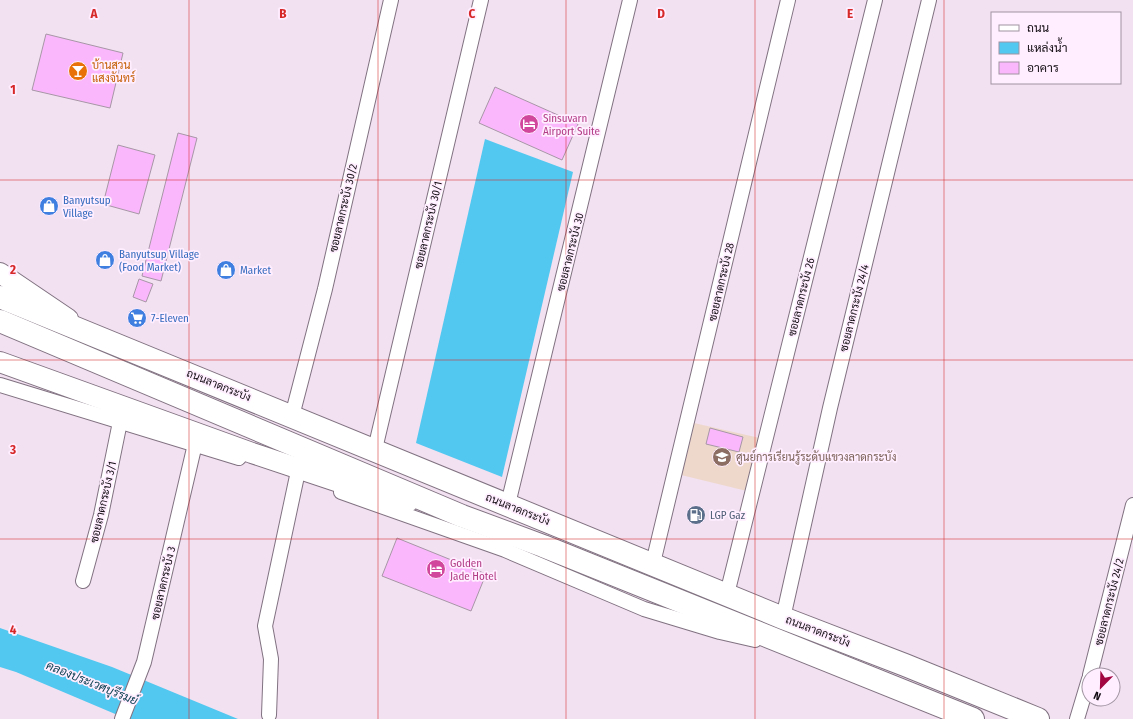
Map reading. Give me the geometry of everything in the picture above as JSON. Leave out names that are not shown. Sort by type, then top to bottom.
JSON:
[{"type":"main road","points":[[0,273],[87,332]]},
{"type":"main road","name":"ถนนลาดกระบัง","points":[[0,296],[783,618],[1038,719]]},
{"type":"main road","name":"ถนนลาดกระบัง","points":[[0,321],[462,516],[551,549],[973,719]]},
{"type":"main road","points":[[0,362],[252,453],[345,484],[462,516]]},
{"type":"main road","points":[[869,676],[876,654]]},
{"type":"street","name":"ซอยลาดกระบัง 30/2","points":[[292,416],[325,289],[391,0]]},
{"type":"street","name":"ซอยลาดกระบัง 30/1","points":[[375,449],[481,0]]},
{"type":"street","name":"ซอยลาดกระบัง 30","points":[[508,504],[630,0]]},
{"type":"street","name":"ซอยลาดกระบัง 28","points":[[653,564],[788,0]]},
{"type":"street","name":"ซอยลาดกระบัง 26","points":[[727,594],[875,0]]},
{"type":"street","name":"ซอยลาดกระบัง 24/4","points":[[783,618],[830,408],[929,0]]},
{"type":"street","points":[[0,384],[297,476],[505,550],[644,609],[720,632],[816,655]]},
{"type":"street","name":"ซอยลาดกระบัง 3/1","points":[[83,581],[101,515],[120,422]]},
{"type":"street","name":"ซอยลาดกระบัง 3","points":[[122,719],[144,662],[195,444]]},
{"type":"street","points":[[269,715],[271,659],[265,626],[297,476]]},
{"type":"street","name":"ซอยลาดกระบัง 24/2","points":[[1092,667],[1133,505]]},
{"type":"street","points":[[1077,719],[1081,706]]},
{"type":"shaded area","name":"ศูนย์การเรียนรู้ระดับแขวงลาดกระบัง","points":[[694,423],[764,439],[751,492],[681,475]]},
{"type":"water","points":[[485,139],[573,172],[502,477],[416,443]]},
{"type":"water","name":"คลองประเวศบุรีรมย์","points":[[0,628],[112,667],[238,719],[127,719],[16,672],[0,667]]},
{"type":"building","name":"บ้านสวน แสงจันทร์","points":[[46,34],[123,53],[110,108],[32,90]]},
{"type":"building","name":"Sinsuvarn Airport Suite","points":[[495,87],[578,124],[562,160],[479,123]]},
{"type":"building","points":[[178,133],[197,138],[161,281],[142,276]]},
{"type":"building","points":[[118,145],[155,155],[139,214],[103,204]]},
{"type":"building","points":[[139,279],[153,284],[146,302],[133,297]]},
{"type":"building","points":[[710,428],[743,437],[739,452],[706,444]]},
{"type":"building","points":[[397,538],[486,574],[471,611],[382,576]]},
{"type":"place","name":"บ้านสวน แสงจันทร์","points":[[78,71]]},
{"type":"place","name":"Sinsuvarn Airport Suite","points":[[529,124]]},
{"type":"place","name":"Banyutsup Village","points":[[49,206]]},
{"type":"place","name":"Banyutsup Village (Food Market)","points":[[105,260]]},
{"type":"place","name":"Market","points":[[226,270]]},
{"type":"place","name":"7-Eleven","points":[[137,318]]},
{"type":"place","name":"ศูนย์การเรียนรู้ระดับแขวงลาดกระบัง","points":[[722,457]]},
{"type":"place","name":"LGP Gaz","points":[[696,515]]},
{"type":"place","name":"Golden Jade Hotel","points":[[436,569]]}]
